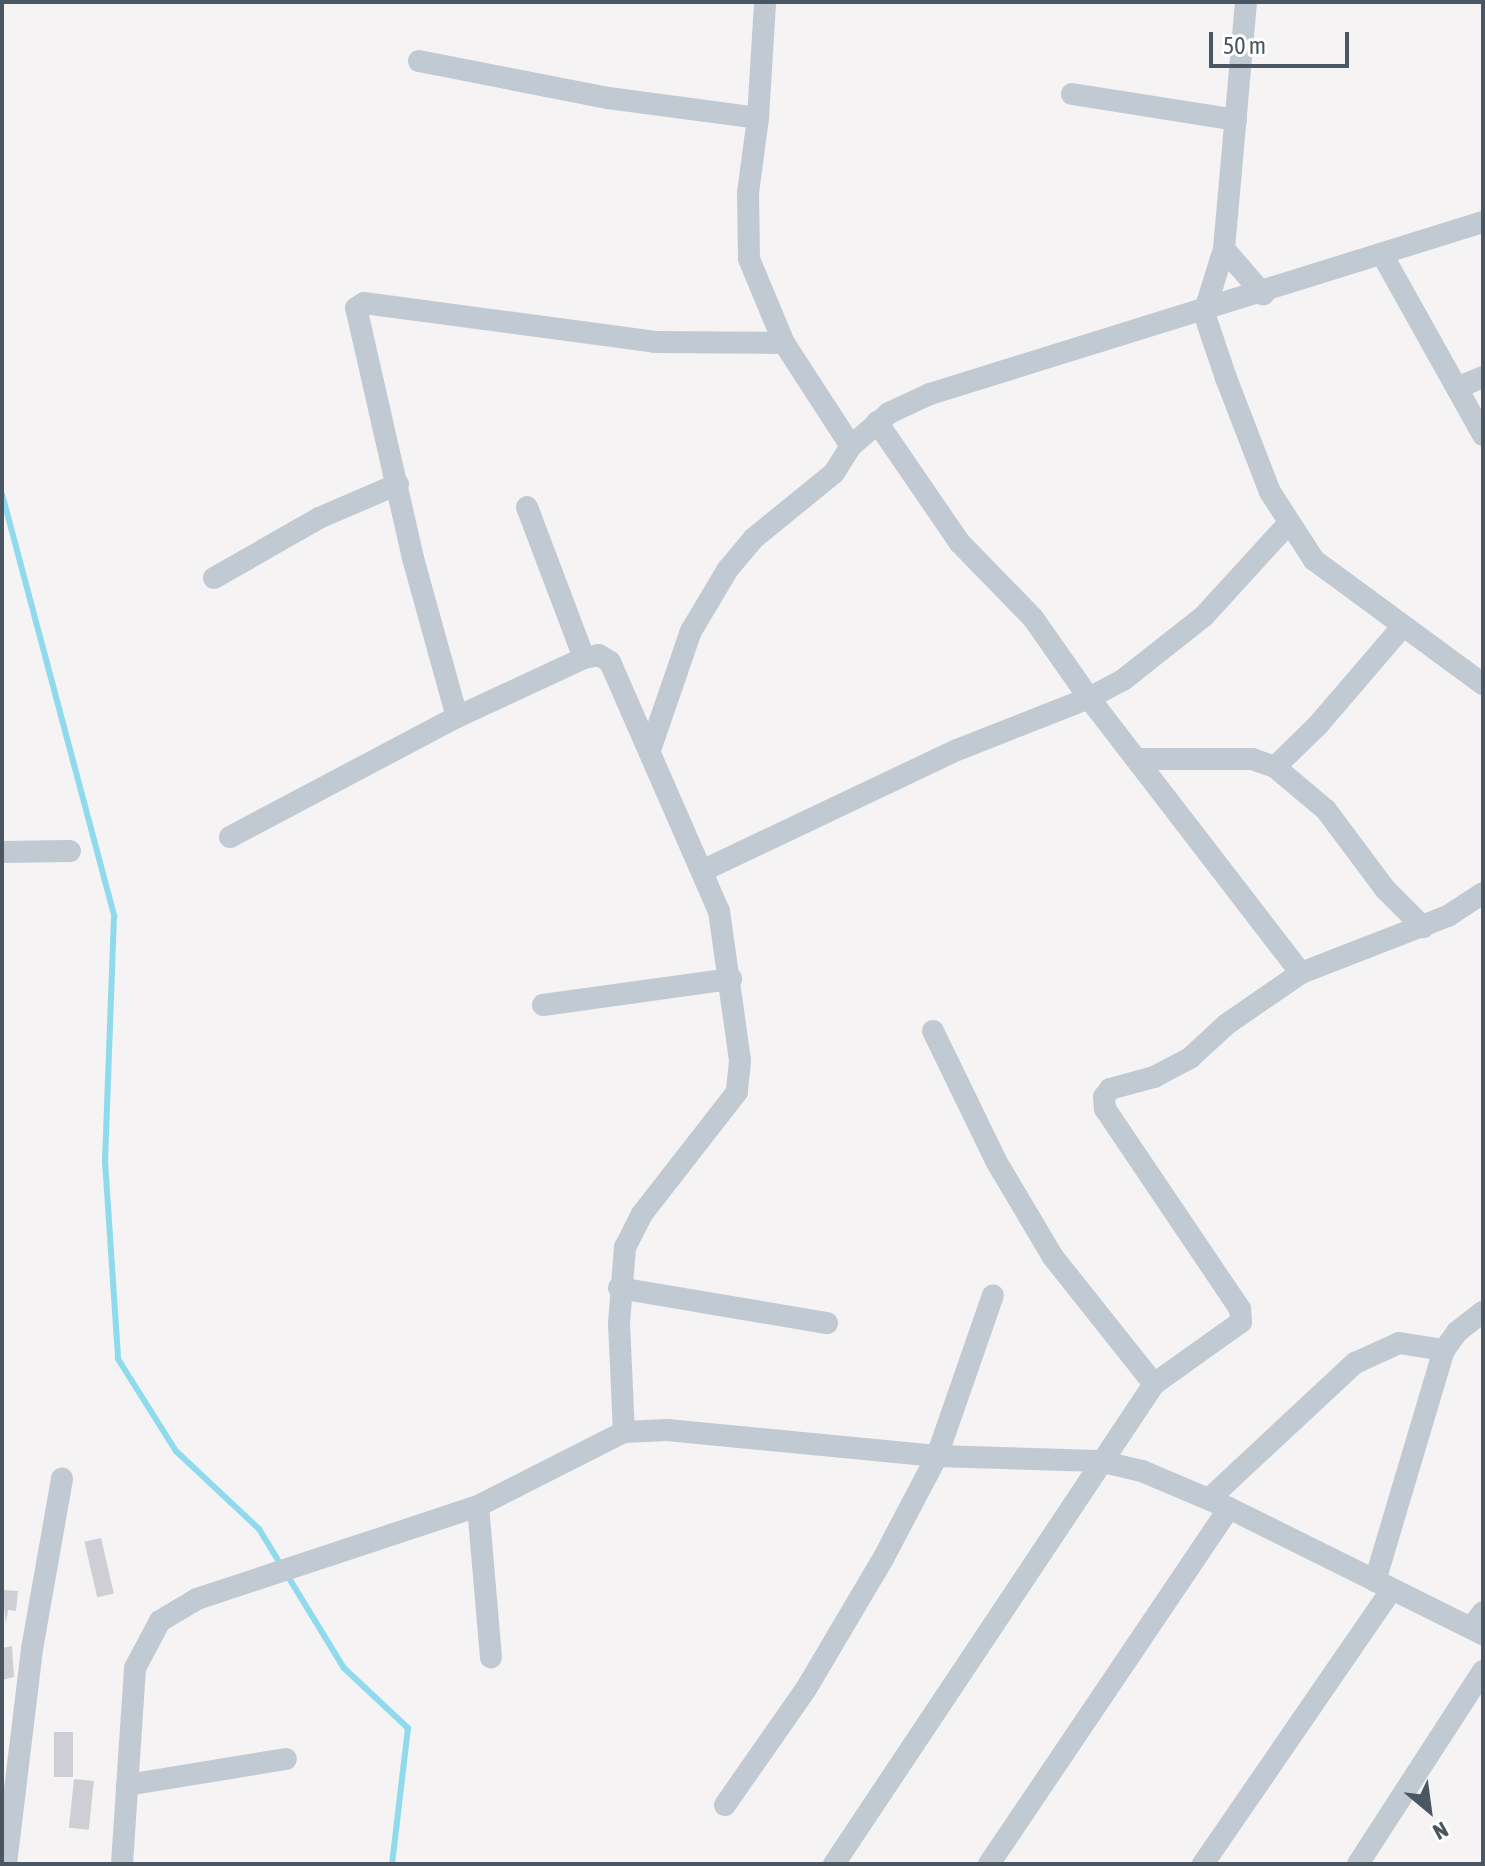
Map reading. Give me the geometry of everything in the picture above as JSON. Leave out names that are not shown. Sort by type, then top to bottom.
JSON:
[{"type":"street","points":[[765,2],[747,240],[755,278],[784,343],[851,446]]},
{"type":"street","points":[[1246,2],[1224,249],[1204,313],[1249,440],[1288,524],[1314,560],[1483,684]]},
{"type":"street","points":[[419,61],[608,98],[758,118]]},
{"type":"street","points":[[1072,94],[1236,120]]},
{"type":"street","points":[[651,747],[671,678],[710,595],[754,538],[834,473],[851,446],[877,422],[930,394],[1204,313],[1483,222]]},
{"type":"street","points":[[1224,249],[1263,294]]},
{"type":"street","points":[[1383,256],[1483,435]]},
{"type":"street","points":[[457,717],[429,625],[356,311],[360,304],[655,342],[784,343]]},
{"type":"street","points":[[1457,388],[1483,377]]},
{"type":"street","points":[[877,422],[960,543],[1033,618],[1089,698],[1140,759],[1301,973]]},
{"type":"street","points":[[214,578],[319,518],[398,484]]},
{"type":"street","points":[[527,507],[584,658]]},
{"type":"street","points":[[704,870],[957,750],[1089,698],[1160,653],[1204,616],[1288,524]]},
{"type":"street","points":[[1275,767],[1318,725],[1402,627]]},
{"type":"street","points":[[230,837],[457,717],[584,658],[599,655],[610,662],[651,747],[719,911],[731,979],[740,1061],[737,1092],[642,1214],[625,1247],[619,1288],[624,1432]]},
{"type":"street","points":[[1140,759],[1252,759],[1275,767],[1326,810],[1385,889],[1423,927]]},
{"type":"street","points":[[2,852],[70,851]]},
{"type":"street","points":[[834,1864],[1028,1580],[1099,1461],[1154,1384],[1241,1322],[1242,1314],[1105,1109],[1104,1097],[1110,1089],[1154,1077],[1190,1058],[1227,1024],[1301,973],[1423,927],[1483,893]]},
{"type":"street","points":[[543,1005],[731,979]]},
{"type":"street","points":[[933,1031],[996,1161],[1053,1257],[1154,1384]]},
{"type":"street","points":[[619,1288],[827,1323]]},
{"type":"street","points":[[725,1805],[806,1689],[937,1456],[993,1295]]},
{"type":"street","points":[[1203,1864],[1383,1585],[1444,1350],[1457,1332],[1483,1312]]},
{"type":"street","points":[[989,1864],[1219,1504],[1355,1363],[1399,1343],[1444,1350]]},
{"type":"street","points":[[122,1864],[135,1668],[150,1632],[171,1612],[478,1506],[624,1432],[667,1430],[937,1456],[1099,1461],[1142,1471],[1219,1504],[1383,1585],[1479,1625]]},
{"type":"street","points":[[6,1864],[32,1649],[62,1479]]},
{"type":"street","points":[[478,1506],[491,1657]]},
{"type":"street","points":[[1358,1864],[1483,1671]]},
{"type":"street","points":[[127,1785],[286,1759]]},
{"type":"building","points":[[101,1538],[114,1594],[97,1597],[84,1542]]},
{"type":"building","points":[[2,1590],[18,1591],[16,1611],[8,1610],[6,1624]]},
{"type":"building","points":[[12,1646],[14,1677],[2,1680],[2,1648]]},
{"type":"building","points":[[54,1732],[73,1732],[73,1777],[54,1777]]},
{"type":"building","points":[[74,1779],[94,1781],[89,1830],[69,1828]]},
{"type":"waterway","points":[[2,494],[114,916],[105,1161],[118,1359],[176,1451],[259,1529],[344,1668],[408,1728],[392,1864]]}]
